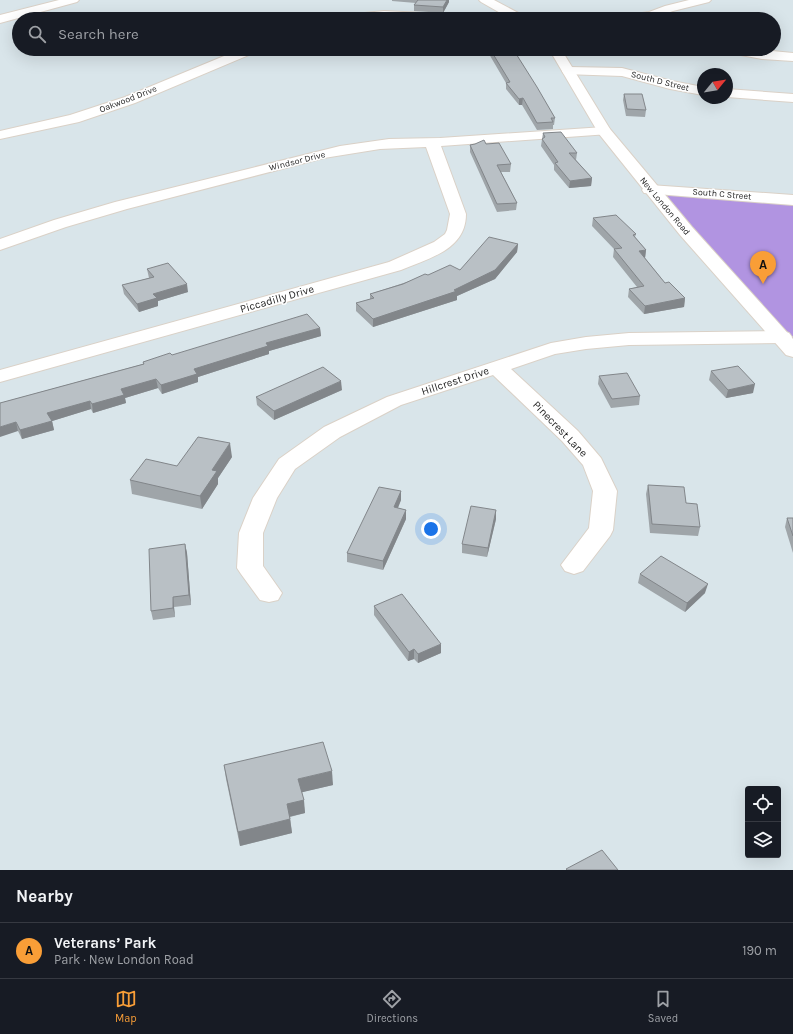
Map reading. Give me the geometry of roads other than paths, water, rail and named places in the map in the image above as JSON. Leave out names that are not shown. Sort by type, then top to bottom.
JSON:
[{"type":"street","points":[[27,12],[73,0]]},
{"type":"street","points":[[485,0],[507,12]]},
{"type":"street","points":[[663,12],[669,8],[705,0]]},
{"type":"street","points":[[0,19],[12,16]]},
{"type":"street","name":"Oakwood Drive","points":[[0,135],[74,119],[130,100],[235,56]]},
{"type":"street","name":"New London Road","points":[[559,56],[604,131],[650,190],[787,344]]},
{"type":"street","points":[[778,56],[793,57]]},
{"type":"street","name":"South D Street","points":[[569,71],[622,72],[670,86],[697,90]]},
{"type":"street","points":[[733,94],[793,98]]},
{"type":"street","name":"Windsor Drive","points":[[0,245],[31,233],[100,212],[209,182],[333,152],[371,145],[604,131]]},
{"type":"street","name":"Piccadilly Drive","points":[[0,376],[387,268],[428,252],[451,238],[458,225],[458,214],[432,142]]},
{"type":"street","name":"South C Street","points":[[650,190],[793,200]]},
{"type":"street","name":"Hillcrest Drive","points":[[269,593],[250,568],[251,533],[265,498],[287,464],[332,432],[394,401],[551,349],[586,343],[629,339],[787,344]]},
{"type":"street","name":"Pinecrest Lane","points":[[497,367],[574,441],[593,463],[605,491],[601,530],[574,565]]},
{"type":"place","name":"Veterans’ Park","points":[[763,284]]}]
